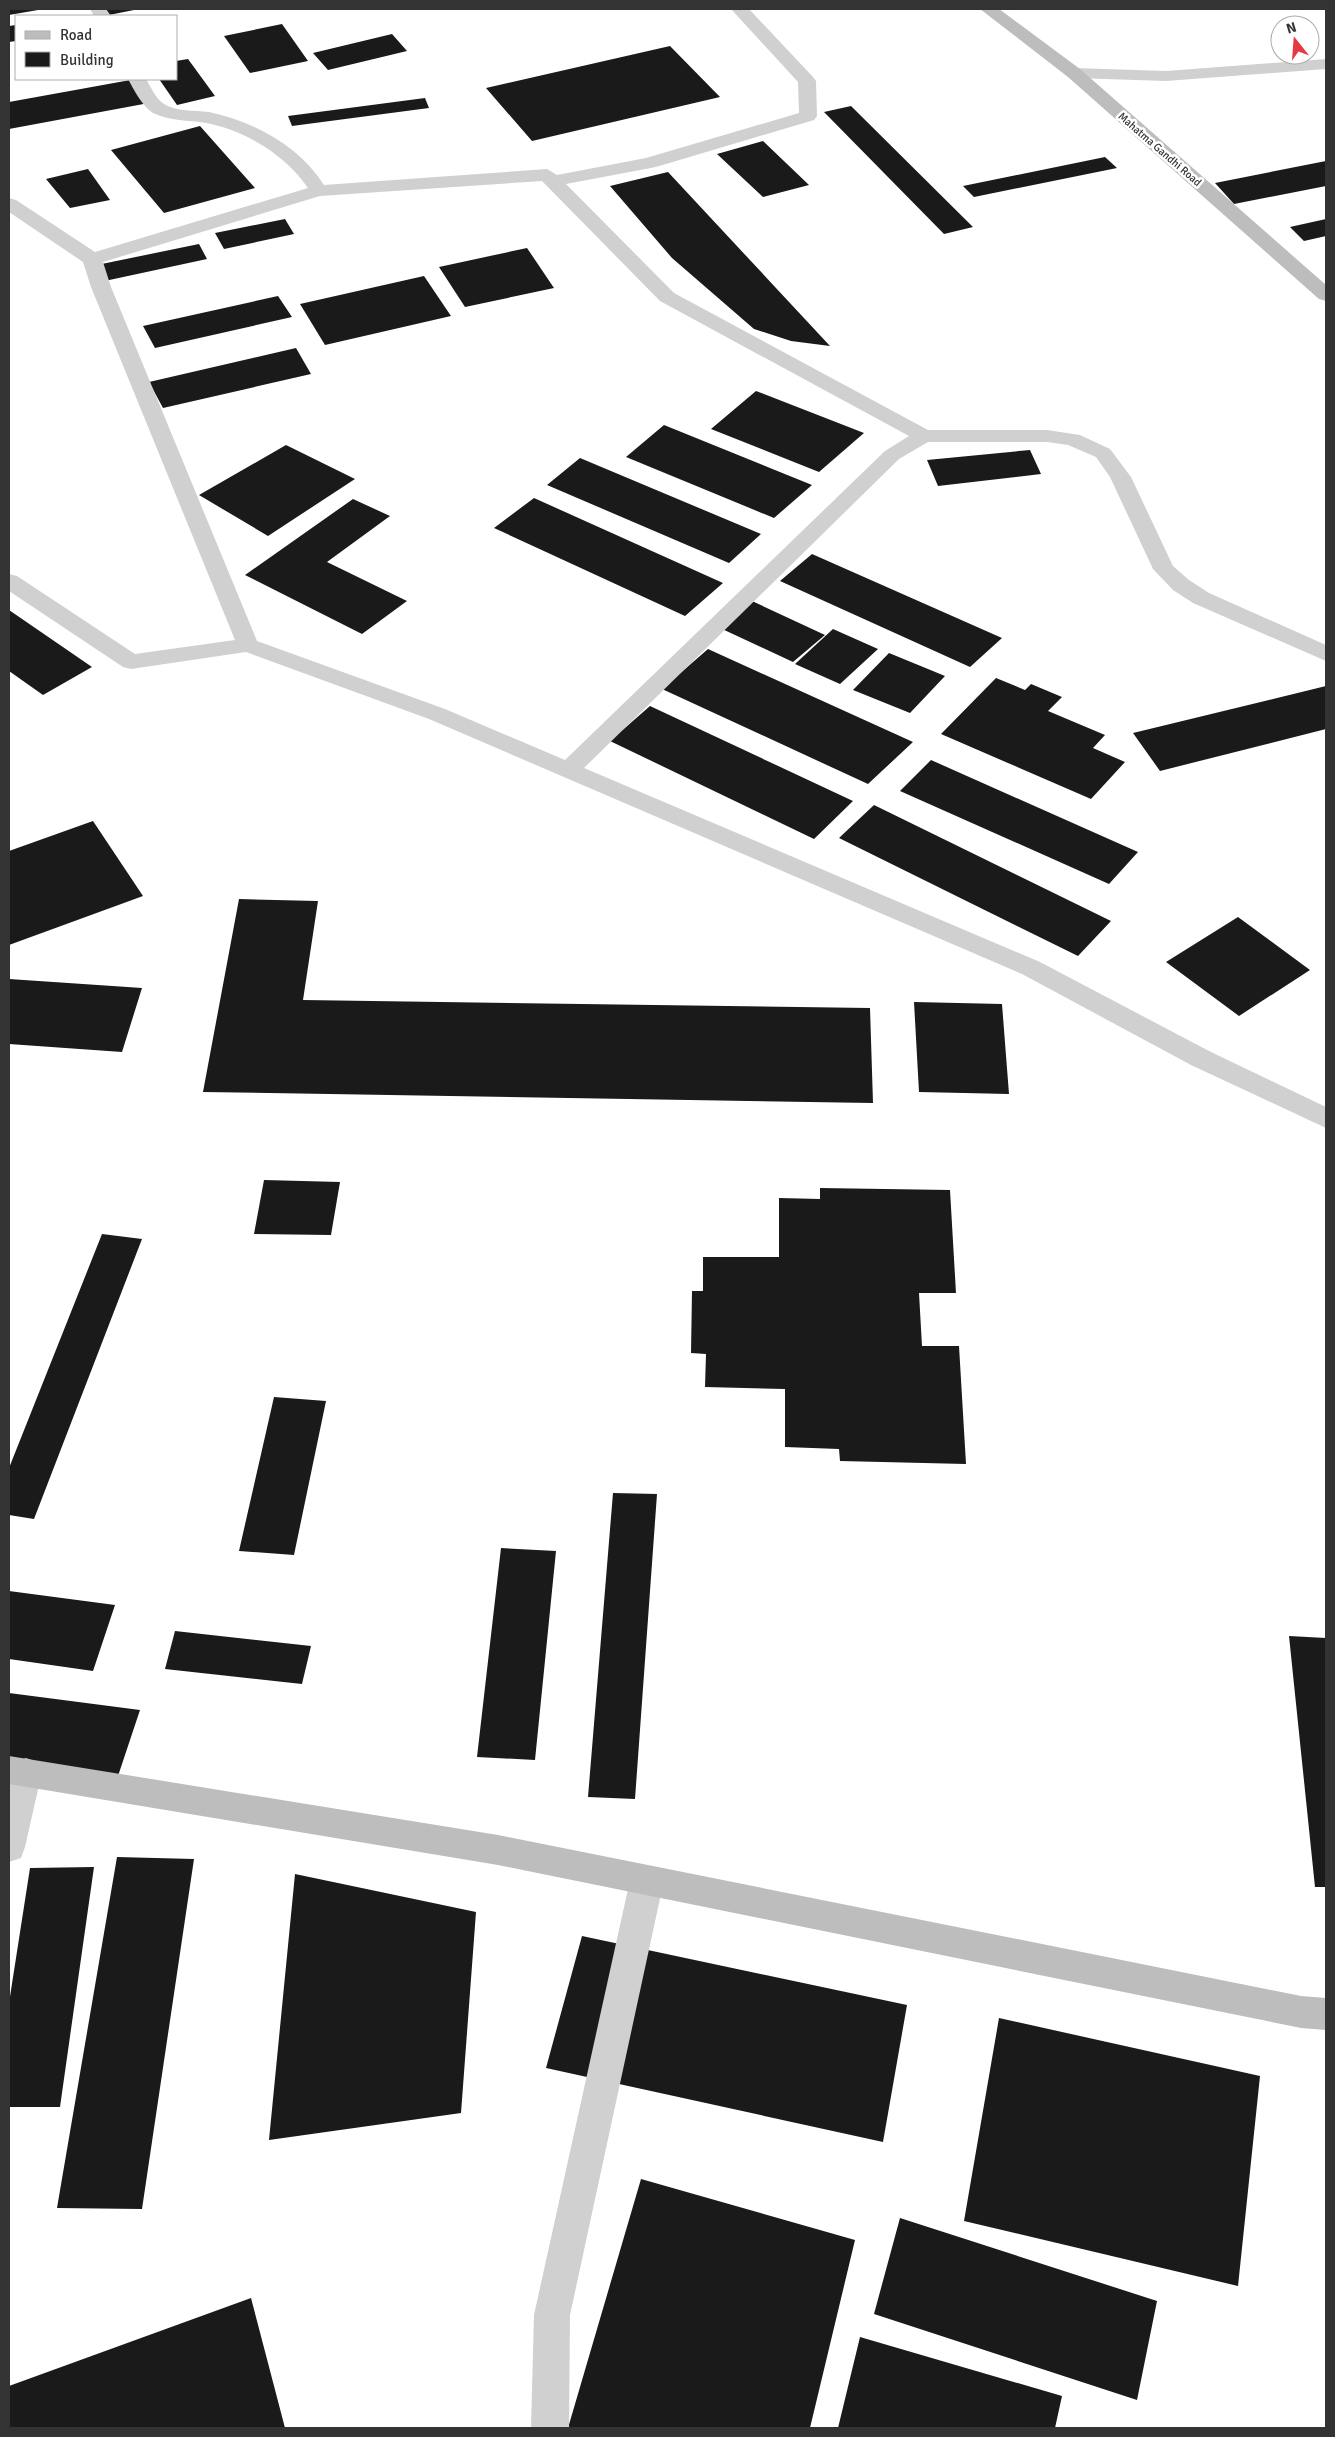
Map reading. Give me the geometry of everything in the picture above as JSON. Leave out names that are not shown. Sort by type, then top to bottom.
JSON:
[{"type":"street","points":[[553,181],[650,163],[808,116],[808,81],[740,9]]},
{"type":"street","name":"Mahatma Gandhi Road","points":[[988,9],[1074,73],[1326,295]]},
{"type":"street","points":[[1074,73],[1166,76],[1326,64]]},
{"type":"street","points":[[138,80],[160,109],[212,119],[266,138],[312,178],[319,191]]},
{"type":"street","points":[[92,259],[319,191],[547,175],[667,297],[924,436],[1047,436],[1072,439],[1103,453],[1120,477],[1164,568],[1181,585],[1200,598],[1326,654]]},
{"type":"street","points":[[9,204],[92,259],[101,288],[248,645]]},
{"type":"street","points":[[568,770],[892,455],[924,436]]},
{"type":"street","points":[[9,581],[131,662],[248,645],[436,714],[1031,968],[1200,1058],[1326,1118]]},
{"type":"street","points":[[9,1846],[17,1771],[498,1850],[1291,2010],[1326,2014]]},
{"type":"street","points":[[550,2428],[552,2315],[647,1880]]},
{"type":"building","points":[[9,9],[37,9],[38,10],[9,15]]},
{"type":"building","points":[[105,9],[134,9],[134,10],[109,15]]},
{"type":"building","points":[[282,24],[308,61],[250,73],[224,36]]},
{"type":"building","points":[[15,25],[15,41],[9,42],[9,26]]},
{"type":"building","points":[[392,34],[407,51],[328,70],[313,53]]},
{"type":"building","points":[[670,46],[720,97],[532,141],[486,88]]},
{"type":"building","points":[[188,59],[215,96],[177,105],[160,80],[178,80],[178,61]]},
{"type":"building","points":[[137,80],[149,103],[9,129],[9,102]]},
{"type":"building","points":[[425,98],[429,108],[292,126],[288,116]]},
{"type":"building","points":[[851,106],[973,227],[944,234],[824,112]]},
{"type":"building","points":[[200,126],[255,188],[164,213],[111,150]]},
{"type":"building","points":[[763,141],[809,185],[763,197],[717,154]]},
{"type":"building","points":[[1105,157],[1117,168],[974,197],[963,186]]},
{"type":"building","points":[[1326,161],[1326,186],[1234,204],[1215,183]]},
{"type":"building","points":[[88,169],[110,200],[70,208],[46,179]]},
{"type":"building","points":[[668,172],[830,346],[791,341],[754,329],[672,258],[610,186]]},
{"type":"building","points":[[285,219],[294,234],[224,249],[215,233]]},
{"type":"building","points":[[1326,219],[1326,236],[1304,241],[1290,227]]},
{"type":"building","points":[[199,244],[207,259],[100,282],[92,266]]},
{"type":"building","points":[[527,248],[554,288],[465,307],[439,267]]},
{"type":"building","points":[[424,276],[451,316],[325,345],[300,304]]},
{"type":"building","points":[[278,296],[292,317],[155,348],[143,326]]},
{"type":"building","points":[[296,348],[311,374],[163,408],[149,382]]},
{"type":"building","points":[[756,391],[864,433],[819,472],[711,429]]},
{"type":"building","points":[[664,425],[812,485],[774,518],[626,457]]},
{"type":"building","points":[[286,445],[355,479],[268,536],[199,495]]},
{"type":"building","points":[[1030,450],[1041,474],[938,486],[927,460]]},
{"type":"building","points":[[580,458],[761,534],[729,563],[547,485]]},
{"type":"building","points":[[534,498],[723,583],[685,616],[494,528]]},
{"type":"building","points":[[353,499],[390,516],[327,562],[407,601],[362,634],[245,575]]},
{"type":"building","points":[[812,554],[1002,638],[970,667],[780,581]]},
{"type":"building","points":[[752,601],[825,635],[793,662],[720,628]]},
{"type":"building","points":[[9,610],[92,667],[43,695],[9,671]]},
{"type":"building","points":[[833,629],[878,649],[840,684],[795,664]]},
{"type":"building","points":[[708,649],[913,742],[868,784],[662,689]]},
{"type":"building","points":[[889,653],[945,676],[910,713],[853,690]]},
{"type":"building","points":[[996,678],[1025,690],[1031,684],[1062,697],[1048,711],[1105,735],[1093,748],[1125,762],[1091,799],[941,734]]},
{"type":"building","points":[[1326,686],[1326,729],[1160,771],[1133,733]]},
{"type":"building","points":[[650,706],[853,801],[814,839],[610,741]]},
{"type":"building","points":[[931,760],[1138,852],[1109,884],[900,791]]},
{"type":"building","points":[[874,805],[1111,921],[1078,956],[839,838]]},
{"type":"building","points":[[93,821],[143,896],[9,945],[9,851]]},
{"type":"building","points":[[239,899],[318,901],[303,1000],[870,1008],[873,1103],[203,1092]]},
{"type":"building","points":[[1238,917],[1310,970],[1239,1016],[1166,962]]},
{"type":"building","points":[[9,979],[142,988],[122,1052],[9,1044]]},
{"type":"building","points":[[914,1002],[1002,1004],[1009,1094],[919,1092]]},
{"type":"building","points":[[264,1180],[340,1182],[331,1235],[254,1234]]},
{"type":"building","points":[[820,1188],[950,1190],[956,1293],[919,1293],[922,1346],[959,1346],[966,1464],[840,1461],[839,1449],[785,1447],[785,1389],[705,1387],[706,1354],[691,1353],[692,1291],[703,1291],[703,1257],[779,1257],[779,1198],[820,1199]]},
{"type":"building","points":[[102,1234],[142,1239],[34,1519],[9,1515],[9,1468]]},
{"type":"building","points":[[274,1397],[326,1401],[294,1555],[239,1551]]},
{"type":"building","points":[[613,1493],[657,1494],[635,1799],[588,1797]]},
{"type":"building","points":[[501,1548],[556,1551],[535,1760],[477,1757]]},
{"type":"building","points":[[9,1591],[115,1605],[93,1671],[9,1659]]},
{"type":"building","points":[[175,1631],[311,1646],[302,1684],[165,1669]]},
{"type":"building","points":[[1289,1636],[1326,1638],[1326,1887],[1315,1887]]},
{"type":"building","points":[[9,1693],[140,1710],[117,1779],[9,1764]]},
{"type":"building","points":[[117,1857],[194,1859],[142,2209],[57,2208]]},
{"type":"building","points":[[94,1867],[60,2107],[9,2107],[9,2003],[30,1868]]},
{"type":"building","points":[[295,1874],[476,1912],[461,2113],[269,2140]]},
{"type":"building","points":[[582,1936],[907,2005],[883,2142],[546,2068]]},
{"type":"building","points":[[999,2018],[1260,2076],[1238,2286],[964,2221]]},
{"type":"building","points":[[641,2179],[855,2240],[810,2428],[568,2428]]},
{"type":"building","points":[[900,2218],[1157,2301],[1137,2400],[874,2314]]},
{"type":"building","points":[[251,2298],[285,2428],[9,2428],[9,2386]]},
{"type":"building","points":[[860,2337],[1062,2396],[1055,2428],[838,2428]]}]
